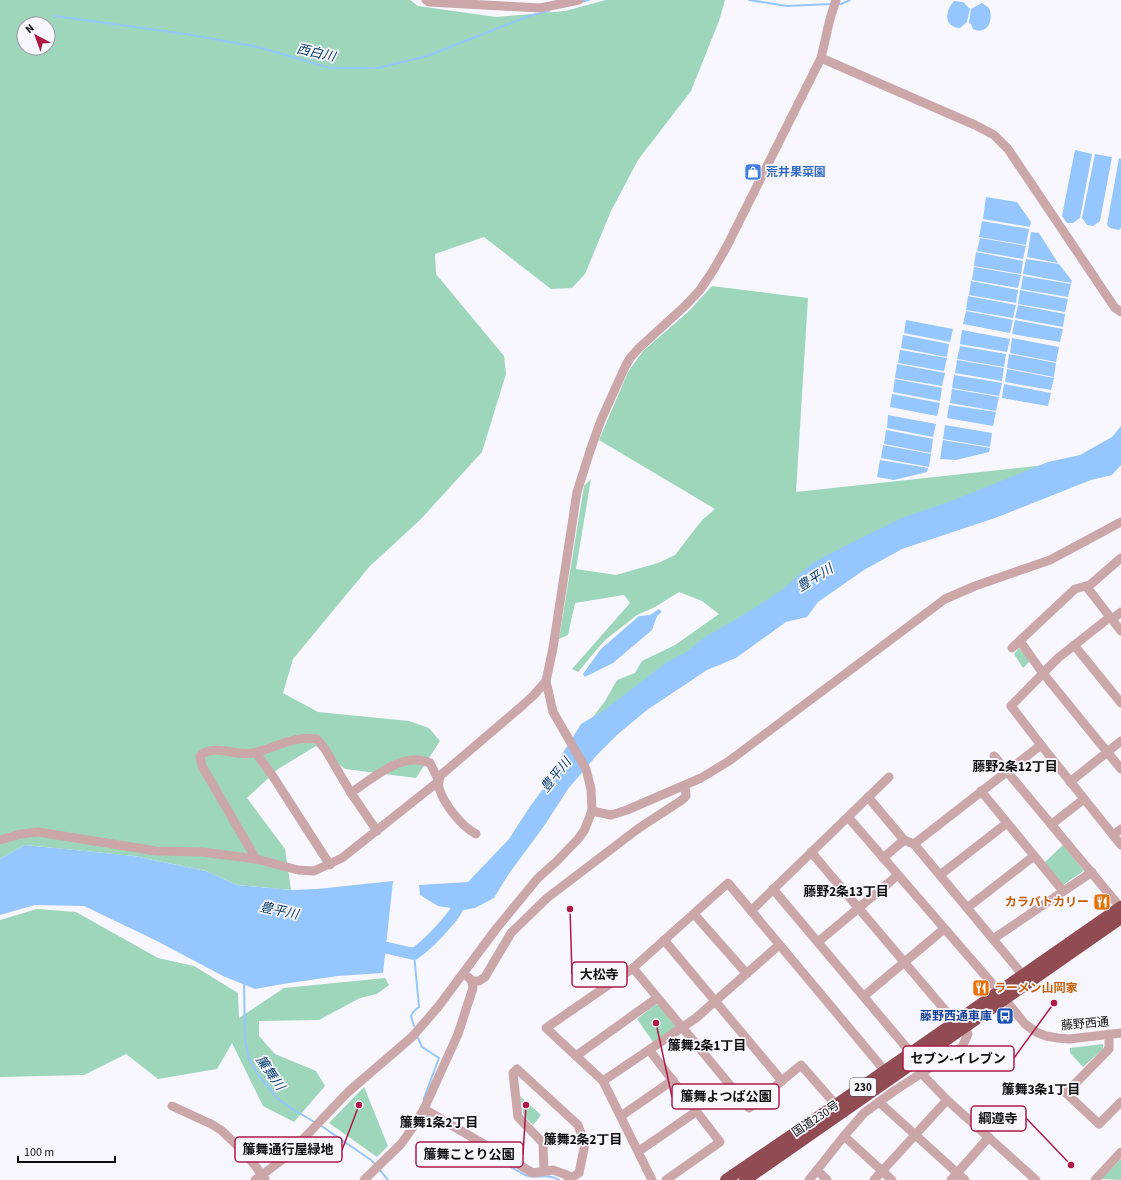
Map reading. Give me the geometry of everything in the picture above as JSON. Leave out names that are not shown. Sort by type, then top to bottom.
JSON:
[{"type":"highway","name":"国道230号","points":[[726,1180],[911,1053],[1002,996],[1121,910]]},
{"type":"highway","name":"国道230号","points":[[745,1180],[960,1023]]},
{"type":"street","points":[[425,0],[429,2],[540,8],[579,0]]},
{"type":"street","points":[[172,1106],[221,1130],[247,1155],[261,1179],[303,1140],[348,1092],[412,1037],[465,973],[496,929],[538,878],[556,862],[584,831],[589,820],[592,806],[591,790],[586,770],[553,712],[546,681],[553,648],[577,492],[599,427],[630,358],[700,290],[727,246],[821,58],[836,0]]},
{"type":"street","points":[[821,58],[975,125],[994,135],[1008,149],[1113,305],[1121,312]]},
{"type":"street","points":[[592,806],[611,815],[627,810],[701,778],[729,761],[946,599],[975,586],[1050,560],[1121,522]]},
{"type":"street","points":[[1012,648],[1075,589],[1090,585],[1121,558]]},
{"type":"street","points":[[1086,586],[1121,631]]},
{"type":"street","points":[[1121,612],[1074,645],[1042,672],[1011,706],[1121,845]]},
{"type":"street","points":[[1020,641],[1042,672],[1121,770]]},
{"type":"street","points":[[1074,645],[1121,703]]},
{"type":"street","points":[[476,834],[467,829],[450,809],[438,787],[441,776],[523,705],[546,681]]},
{"type":"street","points":[[256,859],[202,766],[200,756],[202,753],[211,751],[256,753],[292,740],[306,738],[317,739],[325,749],[351,793],[377,831]]},
{"type":"street","points":[[1070,782],[1121,741]]},
{"type":"street","points":[[914,844],[1041,745]]},
{"type":"street","points":[[256,753],[272,775],[330,865]]},
{"type":"street","points":[[994,756],[1092,872],[1121,910]]},
{"type":"street","points":[[351,793],[391,766],[406,761],[417,760],[430,763],[439,781]]},
{"type":"street","points":[[751,911],[889,777]]},
{"type":"street","points":[[0,840],[21,834],[38,832],[156,851],[202,852],[256,859],[298,870],[314,871],[330,865],[342,858],[439,781]]},
{"type":"street","points":[[472,981],[479,981],[485,977],[511,933],[547,898],[639,828],[682,800],[686,796],[685,785]]},
{"type":"street","points":[[981,791],[1064,891]]},
{"type":"street","points":[[868,797],[904,840],[914,844],[1026,979]]},
{"type":"street","points":[[1052,824],[1084,800]]},
{"type":"street","name":"藤野西通","points":[[848,817],[1025,1024],[1036,1032],[1046,1036],[1069,1039],[1121,1033]]},
{"type":"street","points":[[940,875],[1007,823]]},
{"type":"street","points":[[1113,835],[1121,829]]},
{"type":"street","points":[[883,858],[904,840]]},
{"type":"street","points":[[809,1180],[864,1113],[921,1073],[962,1047],[968,1034],[960,1023],[904,962],[812,852]]},
{"type":"street","points":[[967,908],[1034,856]]},
{"type":"street","points":[[993,939],[1092,872]]},
{"type":"street","points":[[818,942],[898,875]]},
{"type":"street","points":[[652,1180],[603,1081],[546,1028],[633,968],[728,883],[886,1071]]},
{"type":"street","points":[[773,889],[911,1053]]},
{"type":"street","points":[[694,914],[747,974]]},
{"type":"street","points":[[864,996],[944,928]]},
{"type":"street","points":[[664,940],[782,1082]]},
{"type":"street","points":[[603,1081],[650,1051],[696,1018],[779,945]]},
{"type":"street","points":[[633,968],[749,1108],[801,1065],[836,1105]]},
{"type":"street","points":[[366,1179],[401,1144],[412,1130],[424,1109],[458,1034],[473,988],[472,981],[465,973]]},
{"type":"street","points":[[576,1056],[657,998]]},
{"type":"street","points":[[1109,1034],[1109,1049],[1066,1093],[1099,1124],[1119,1107]]},
{"type":"street","points":[[650,1051],[720,1142],[666,1180]]},
{"type":"street","points":[[424,1109],[533,1173],[553,1170],[567,1175],[569,1180],[579,1173],[585,1144],[578,1125],[517,1069],[513,1073],[518,1117],[543,1143],[544,1171]]},
{"type":"street","points":[[921,1073],[1031,1179]]},
{"type":"street","points":[[621,1116],[673,1080]]},
{"type":"street","points":[[874,1180],[948,1100]]},
{"type":"street","points":[[879,1102],[916,1135],[954,1177],[964,1180]]},
{"type":"street","points":[[638,1152],[697,1111]]},
{"type":"street","points":[[844,1136],[892,1180]]},
{"type":"street","points":[[954,1177],[989,1137]]},
{"type":"street","points":[[1096,1180],[1121,1152]]},
{"type":"street","points":[[817,1170],[827,1180]]},
{"type":"green space","points":[[0,0],[410,0],[418,6],[496,17],[565,11],[606,0],[725,0],[719,21],[691,91],[638,160],[611,211],[585,274],[572,288],[551,289],[484,237],[435,254],[436,274],[504,356],[506,374],[482,452],[420,520],[370,566],[293,659],[283,693],[318,712],[409,721],[429,728],[440,741],[416,778],[345,769],[316,746],[278,769],[247,798],[285,849],[291,890],[237,885],[206,871],[134,856],[25,845],[0,859]]},
{"type":"green space","points":[[712,286],[808,298],[796,492],[1045,465],[864,544],[578,737],[605,701],[617,680],[635,673],[642,661],[675,645],[719,614],[702,601],[679,592],[655,607],[637,615],[604,641],[578,672],[572,669],[630,603],[624,595],[575,603],[568,635],[559,639],[584,486],[591,479],[576,569],[616,575],[658,563],[675,555],[702,520],[715,509],[599,440],[628,372],[643,351],[688,312]]},
{"type":"green space","points":[[1019,648],[1030,661],[1023,668],[1014,654]]},
{"type":"green space","points":[[1063,845],[1083,870],[1063,885],[1044,863]]},
{"type":"green space","points":[[37,909],[76,912],[158,958],[194,966],[238,993],[239,1018],[284,988],[385,978],[389,985],[377,994],[360,998],[319,1020],[259,1021],[259,1036],[275,1054],[316,1071],[325,1086],[294,1122],[263,1106],[232,1043],[217,1069],[158,1079],[126,1054],[84,1075],[0,1077],[0,920]]},
{"type":"green space","points":[[656,1004],[660,1006],[676,1027],[653,1042],[637,1019]]},
{"type":"green space","points":[[1103,1044],[1103,1049],[1083,1067],[1070,1053],[1070,1048]]},
{"type":"green space","points":[[364,1087],[388,1146],[377,1157],[329,1123]]},
{"type":"green space","points":[[520,1096],[541,1115],[533,1125],[524,1116]]},
{"type":"green space","points":[[1121,1159],[1121,1180],[1101,1179]]},
{"type":"water","points":[[954,1],[963,2],[970,9],[967,22],[960,28],[951,25],[947,18],[949,9]]},
{"type":"water","points":[[982,3],[989,8],[991,17],[986,28],[978,31],[973,29],[969,23],[971,9]]},
{"type":"water","points":[[1075,150],[1092,154],[1080,218],[1073,223],[1067,223],[1062,216]]},
{"type":"water","points":[[1095,154],[1112,157],[1100,221],[1093,226],[1087,225],[1082,218]]},
{"type":"water","points":[[1119,158],[1121,159],[1121,228],[1119,230],[1110,228],[1107,225]]},
{"type":"water","points":[[986,197],[1017,202],[1031,222],[1030,227],[983,219]]},
{"type":"water","points":[[982,221],[1029,229],[1026,245],[979,237]]},
{"type":"water","points":[[1031,232],[1039,233],[1058,263],[1027,257]]},
{"type":"water","points":[[980,238],[1026,246],[1023,259],[977,251]]},
{"type":"water","points":[[976,252],[1023,261],[1021,274],[974,266]]},
{"type":"water","points":[[1026,259],[1059,264],[1072,281],[1071,283],[1023,274]]},
{"type":"water","points":[[974,267],[1021,275],[1018,288],[972,280]]},
{"type":"water","points":[[1023,276],[1071,284],[1068,297],[1021,289]]},
{"type":"water","points":[[971,281],[1018,290],[1016,303],[969,295]]},
{"type":"water","points":[[1020,290],[1068,299],[1065,312],[1018,304]]},
{"type":"water","points":[[968,296],[1016,305],[1013,318],[966,310]]},
{"type":"water","points":[[1018,305],[1065,314],[1063,327],[1015,318]]},
{"type":"water","points":[[966,311],[1013,320],[1010,333],[963,324]]},
{"type":"water","points":[[906,320],[953,329],[950,342],[904,333]]},
{"type":"water","points":[[1015,320],[1063,329],[1060,342],[1012,334]]},
{"type":"water","points":[[962,330],[1010,339],[1007,352],[960,344]]},
{"type":"water","points":[[903,335],[949,344],[947,357],[901,348]]},
{"type":"water","points":[[1012,338],[1059,347],[1056,362],[1010,353]]},
{"type":"water","points":[[960,346],[1006,354],[1004,367],[957,359]]},
{"type":"water","points":[[900,350],[947,358],[944,371],[898,363]]},
{"type":"water","points":[[1009,354],[1056,363],[1054,377],[1007,368]]},
{"type":"water","points":[[957,360],[1004,368],[1002,381],[955,373]]},
{"type":"water","points":[[897,364],[945,373],[942,386],[895,378]]},
{"type":"water","points":[[1007,369],[1054,378],[1051,390],[1005,382]]},
{"type":"water","points":[[954,375],[1002,383],[999,396],[952,388]]},
{"type":"water","points":[[895,379],[942,388],[940,401],[893,392]]},
{"type":"water","points":[[1004,384],[1051,393],[1048,406],[1002,398]]},
{"type":"water","points":[[952,389],[999,397],[996,411],[950,403]]},
{"type":"water","points":[[892,394],[940,403],[937,416],[890,407]]},
{"type":"water","points":[[949,405],[996,412],[993,426],[947,418]]},
{"type":"water","points":[[888,415],[936,424],[933,437],[887,428]]},
{"type":"water","points":[[945,425],[992,433],[990,447],[943,439]]},
{"type":"water","points":[[1121,426],[1121,465],[1112,475],[1091,480],[995,518],[902,549],[864,570],[818,602],[807,617],[786,622],[736,658],[707,670],[647,710],[618,734],[597,755],[568,789],[544,826],[508,875],[494,898],[475,908],[464,910],[438,906],[420,895],[419,885],[468,882],[509,839],[556,771],[561,756],[581,724],[603,711],[667,662],[688,651],[705,637],[740,617],[783,589],[814,562],[902,518],[954,500],[1048,462],[1080,455],[1112,437]]},
{"type":"water","points":[[886,430],[933,439],[931,453],[884,444]]},
{"type":"water","points":[[943,440],[990,448],[989,452],[956,460],[940,459]]},
{"type":"water","points":[[883,445],[931,454],[929,467],[881,458]]},
{"type":"water","points":[[880,460],[928,468],[927,472],[894,480],[877,477]]},
{"type":"water","points":[[659,609],[662,612],[657,616],[652,630],[613,663],[585,677],[583,674],[601,649],[639,616],[650,615]]},
{"type":"water","points":[[25,845],[134,856],[206,871],[237,885],[291,890],[317,889],[393,881],[383,973],[338,976],[255,989],[223,976],[155,940],[84,906],[35,905],[0,915],[0,859]]},
{"type":"waterway","name":"西白川","points":[[580,2],[589,0]]},
{"type":"waterway","name":"西白川","points":[[749,0],[787,6],[831,4]]},
{"type":"waterway","name":"西白川","points":[[838,4],[850,0]]},
{"type":"waterway","name":"西白川","points":[[56,16],[186,34],[258,47],[330,68],[378,68],[427,56],[529,16],[549,11]]},
{"type":"waterway","name":"豊平川","points":[[370,944],[414,954],[440,930],[454,914],[466,896]]},
{"type":"waterway","points":[[414,954],[419,1007],[411,1016],[414,1026]]},
{"type":"waterway","name":"簾舞川","points":[[244,982],[245,1041],[249,1059],[257,1073],[278,1099],[316,1123]]},
{"type":"waterway","points":[[418,1038],[422,1047],[439,1058],[424,1100]]},
{"type":"waterway","points":[[427,1114],[427,1117],[438,1126]]},
{"type":"waterway","name":"簾舞川","points":[[320,1125],[376,1165]]},
{"type":"waterway","points":[[470,1144],[525,1175],[547,1176],[559,1180]]},
{"type":"waterway","name":"簾舞川","points":[[379,1169],[388,1180]]},
{"type":"place","name":"荒井果菜園","points":[[753,172]]},
{"type":"place","name":"カラバトカリー","points":[[1102,902]]},
{"type":"place","name":"大松寺","points":[[570,909]]},
{"type":"place","name":"ラーメン山岡家","points":[[981,988]]},
{"type":"place","name":"セブン-イレブン","points":[[1054,1003]]},
{"type":"place","name":"藤野西通車庫","points":[[1005,1016]]},
{"type":"place","name":"簾舞よつば公園","points":[[656,1023]]},
{"type":"place","name":"簾舞通行屋緑地","points":[[359,1105]]},
{"type":"place","name":"簾舞ことり公園","points":[[526,1105]]},
{"type":"place","name":"綱遵寺","points":[[1071,1165]]},
{"type":"district","name":"藤野2条12丁目","points":[[1015,767]]},
{"type":"district","name":"藤野2条13丁目","points":[[846,892]]},
{"type":"district","name":"簾舞2条1丁目","points":[[707,1046]]},
{"type":"district","name":"簾舞3条1丁目","points":[[1041,1090]]},
{"type":"district","name":"簾舞1条2丁目","points":[[439,1123]]},
{"type":"district","name":"簾舞2条2丁目","points":[[583,1140]]}]
